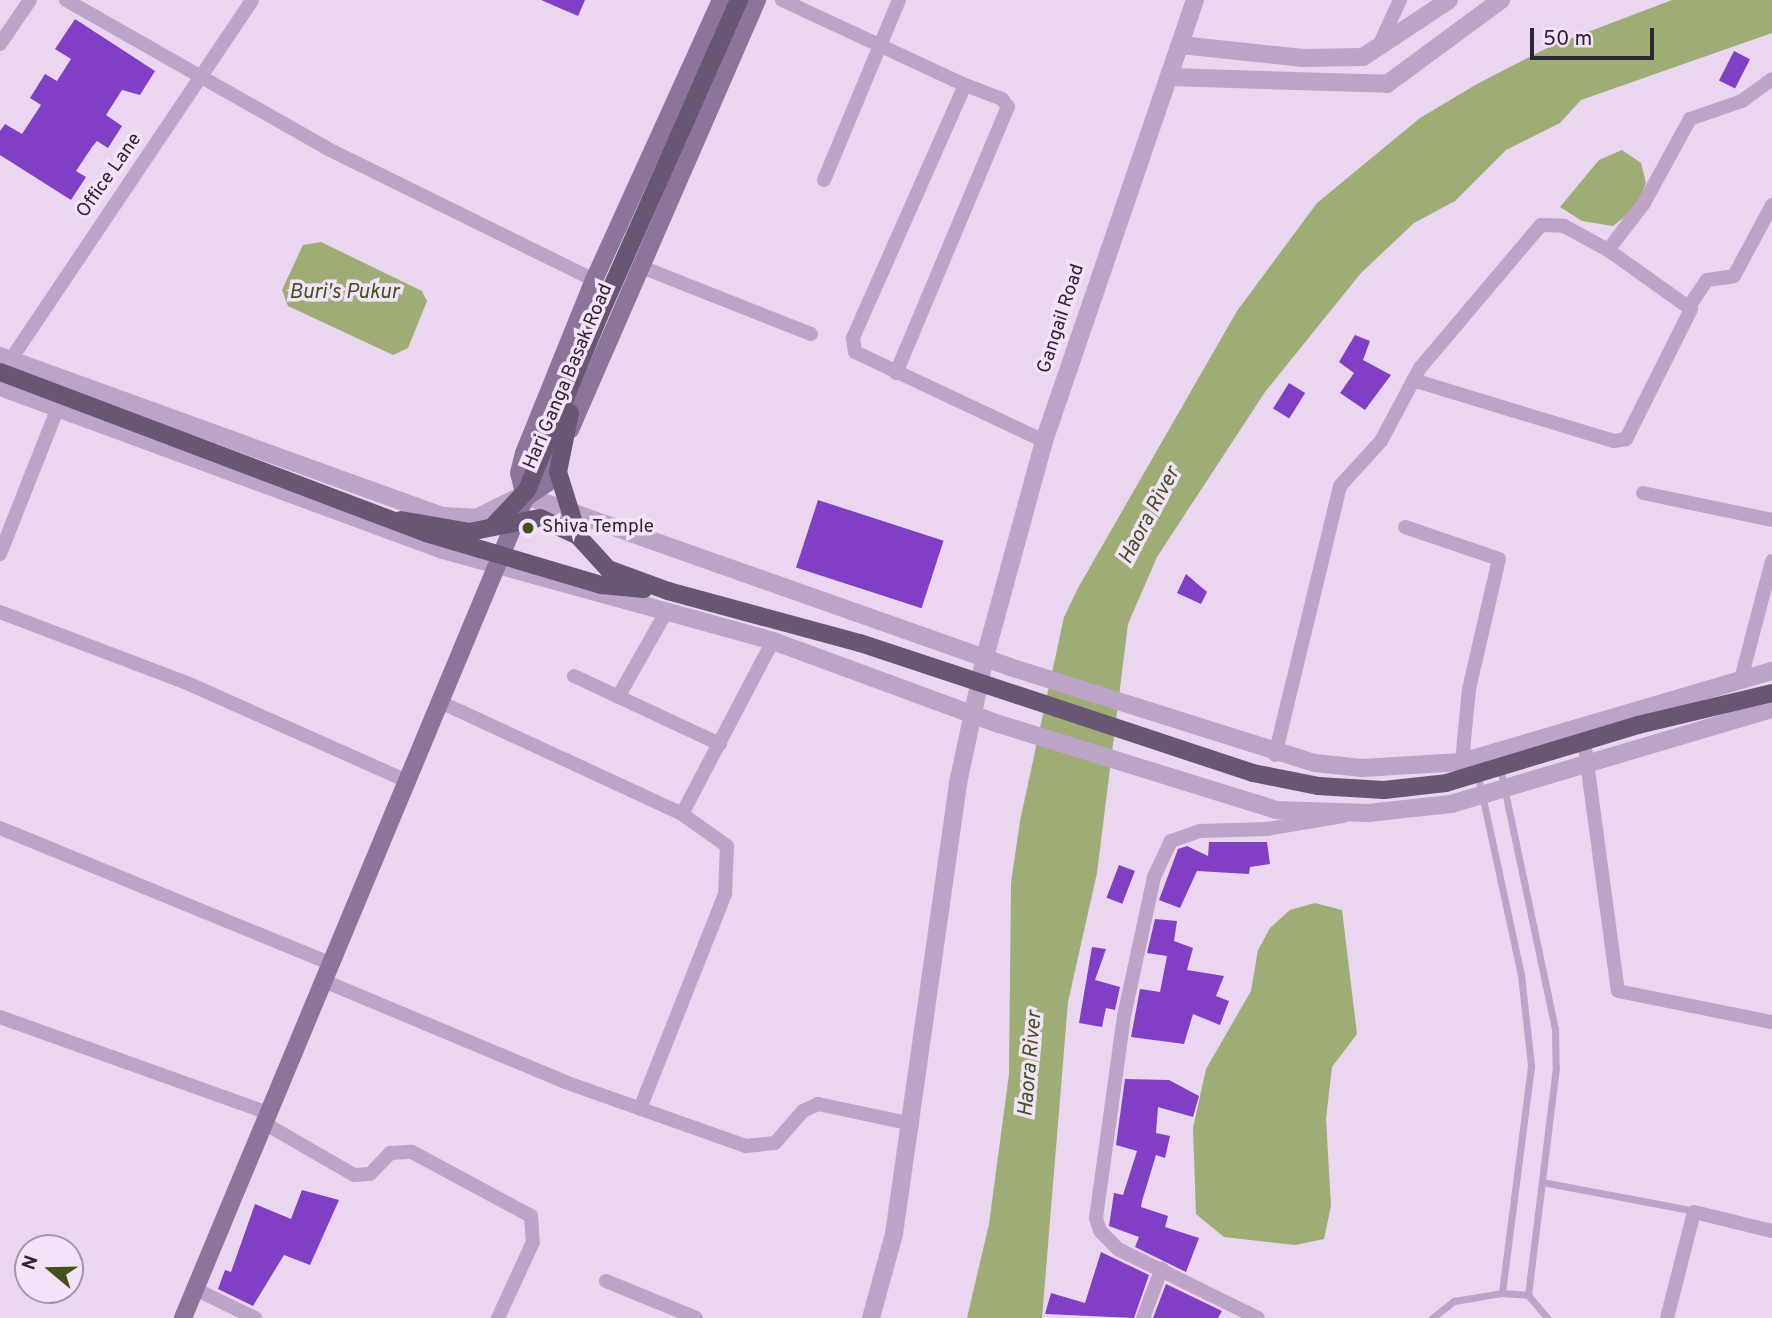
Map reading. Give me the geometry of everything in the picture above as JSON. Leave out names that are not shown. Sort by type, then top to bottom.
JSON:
[{"type":"main road","name":"Hari Ganga Basak Road","points":[[721,0],[594,280],[524,453],[519,473],[525,498],[547,483],[639,266],[757,0]]},
{"type":"main road","points":[[495,524],[527,491],[599,316],[739,0]]},
{"type":"main road","points":[[578,536],[558,472],[599,316]]},
{"type":"main road","points":[[2,366],[401,520],[602,586],[668,591]]},
{"type":"main road","points":[[183,1318],[328,973],[438,701],[499,567],[525,498]]},
{"type":"main road","points":[[401,520],[469,532],[495,524],[540,518],[578,536],[608,569],[668,591],[860,643],[1253,773],[1350,789],[1415,788],[1483,775],[1638,725],[1772,693]]},
{"type":"street","points":[[0,44],[30,0]]},
{"type":"street","points":[[66,0],[199,81],[594,280]]},
{"type":"street","name":"Office Lane","points":[[2,366],[252,0]]},
{"type":"street","points":[[782,0],[965,85],[1002,99],[1007,107],[896,373]]},
{"type":"street","points":[[824,180],[899,0]]},
{"type":"street","name":"Gangail Road","points":[[871,1318],[885,1281],[912,1124],[958,783],[985,657],[1044,441],[1195,0]]},
{"type":"street","points":[[1376,52],[1400,0]]},
{"type":"street","points":[[1181,45],[1303,58],[1376,52],[1449,0]]},
{"type":"street","points":[[1169,78],[1378,86],[1409,73],[1502,0]]},
{"type":"street","points":[[1608,250],[1644,203],[1690,119],[1742,101],[1772,79]]},
{"type":"street","points":[[965,85],[853,338],[860,357],[1044,441]]},
{"type":"street","points":[[1413,380],[1620,441],[1634,430],[1690,305],[1707,280],[1734,276],[1772,205]]},
{"type":"street","points":[[1275,755],[1339,486],[1381,441],[1413,380],[1541,225],[1564,226],[1608,250],[1690,305]]},
{"type":"street","points":[[639,266],[811,334]]},
{"type":"street","points":[[2,366],[443,516],[476,518],[525,498],[1010,667],[1275,755],[1362,768],[1468,761],[1581,725],[1772,671]]},
{"type":"street","points":[[0,387],[57,410],[499,567],[773,641],[999,724],[1249,803],[1368,813]]},
{"type":"street","points":[[0,554],[57,410]]},
{"type":"street","points":[[1643,493],[1772,520]]},
{"type":"street","points":[[1405,527],[1499,559],[1469,689],[1468,761]]},
{"type":"street","points":[[1741,679],[1772,561]]},
{"type":"street","points":[[0,612],[187,683],[407,780]]},
{"type":"street","points":[[618,697],[666,612]]},
{"type":"street","points":[[682,814],[773,641]]},
{"type":"street","points":[[574,676],[720,744]]},
{"type":"street","points":[[438,701],[682,814],[722,839],[730,875],[640,1109]]},
{"type":"street","points":[[1258,1318],[1162,1268],[1118,1249],[1096,1218],[1124,1016],[1162,852],[1183,834],[1368,813],[1507,791],[1588,760],[1772,709]]},
{"type":"street","points":[[1581,725],[1588,760],[1618,991],[1772,1023]]},
{"type":"street","points":[[0,828],[640,1109],[746,1146],[775,1143],[803,1111],[818,1104],[912,1124]]},
{"type":"street","points":[[0,1017],[266,1118],[354,1175],[370,1174],[390,1153],[412,1152],[531,1216],[533,1242],[498,1318]]},
{"type":"street","points":[[1667,1318],[1695,1211],[1772,1231]]},
{"type":"street","points":[[1143,1318],[1162,1268]]},
{"type":"street","points":[[606,1281],[696,1318]]},
{"type":"street","points":[[195,1289],[255,1318]]},
{"type":"lane","points":[[1496,753],[1507,791],[1555,1028],[1542,1182],[1528,1295]]},
{"type":"lane","points":[[1468,761],[1481,796],[1521,975],[1531,1066],[1502,1293]]},
{"type":"lane","points":[[1542,1182],[1695,1211]]},
{"type":"lane","points":[[1432,1318],[1454,1301],[1502,1293],[1528,1295],[1547,1318]]},
{"type":"water","name":"Haora River","points":[[1672,0],[1772,0],[1772,33],[1581,100],[1560,123],[1506,150],[1455,201],[1414,223],[1361,273],[1265,392],[1157,557],[1128,624],[1097,873],[1068,1002],[1042,1318],[967,1318],[989,1224],[1009,1074],[1011,883],[1020,821],[1064,617],[1078,588],[1237,311],[1317,203],[1420,118],[1477,84],[1551,46]]},
{"type":"water","points":[[1622,150],[1641,163],[1646,183],[1635,209],[1613,226],[1582,221],[1560,207],[1599,160]]},
{"type":"water","name":"Buri's Pukur","points":[[321,242],[422,291],[427,301],[408,348],[393,355],[288,306],[282,290],[303,245]]},
{"type":"water","points":[[1315,903],[1342,910],[1357,1034],[1332,1067],[1326,1119],[1331,1206],[1324,1239],[1295,1245],[1224,1237],[1196,1214],[1193,1128],[1206,1069],[1251,991],[1258,950],[1270,928],[1290,910]]},
{"type":"building","points":[[541,0],[585,0],[578,16]]},
{"type":"building","points":[[75,19],[155,71],[140,95],[122,90],[106,115],[122,126],[108,148],[97,141],[92,147],[76,171],[86,177],[71,200],[0,155],[0,131],[5,124],[22,134],[41,105],[30,98],[45,74],[57,81],[71,59],[55,49]]},
{"type":"building","points":[[1734,51],[1750,59],[1735,89],[1719,80]]},
{"type":"building","points":[[1355,335],[1370,341],[1363,360],[1391,375],[1365,410],[1340,393],[1354,373],[1339,362]]},
{"type":"building","points":[[1289,383],[1305,393],[1289,419],[1273,408]]},
{"type":"building","points":[[818,500],[944,541],[922,608],[796,568]]},
{"type":"building","points":[[1186,574],[1207,592],[1201,604],[1177,593]]},
{"type":"building","points":[[1209,842],[1267,842],[1270,864],[1250,867],[1249,874],[1197,871],[1180,908],[1159,900],[1178,849],[1187,846],[1208,856]]},
{"type":"building","points":[[1119,865],[1135,871],[1122,904],[1106,898]]},
{"type":"building","points":[[1155,919],[1177,921],[1174,941],[1193,948],[1187,970],[1224,976],[1216,996],[1229,1001],[1220,1025],[1193,1014],[1184,1044],[1131,1037],[1140,989],[1160,992],[1167,956],[1147,953]]},
{"type":"building","points":[[1092,947],[1106,949],[1095,980],[1120,987],[1115,1010],[1106,1008],[1102,1027],[1079,1023]]},
{"type":"building","points":[[1125,1079],[1169,1080],[1199,1096],[1193,1117],[1158,1107],[1156,1133],[1170,1136],[1165,1158],[1156,1155],[1141,1207],[1168,1216],[1165,1227],[1199,1238],[1186,1272],[1135,1247],[1139,1237],[1109,1226],[1114,1193],[1123,1195],[1137,1151],[1116,1145]]},
{"type":"building","points":[[302,1190],[339,1200],[310,1265],[284,1255],[253,1306],[218,1289],[225,1270],[231,1272],[255,1204],[291,1219]]},
{"type":"building","points":[[1101,1252],[1149,1275],[1134,1318],[1045,1314],[1051,1293],[1085,1303]]},
{"type":"building","points":[[1166,1284],[1222,1311],[1218,1318],[1153,1318]]},
{"type":"place","name":"Shiva Temple","points":[[528,528]]}]
